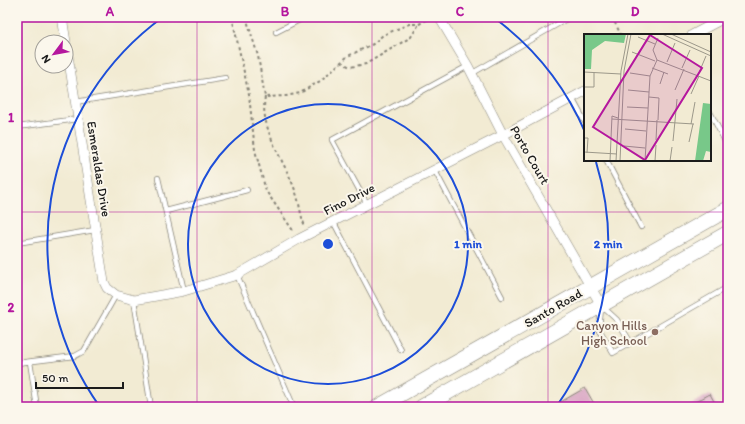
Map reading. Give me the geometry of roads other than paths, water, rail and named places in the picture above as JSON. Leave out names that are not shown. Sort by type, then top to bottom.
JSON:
[{"type":"main road","name":"Santo Road","points":[[378,407],[728,208]]},
{"type":"main road","name":"Santo Road","points":[[422,407],[728,233]]},
{"type":"street","name":"Esmeraldas Drive","points":[[62,17],[65,34]]},
{"type":"street","name":"Porto Court","points":[[440,17],[503,135],[601,305]]},
{"type":"street","points":[[694,34],[726,17]]},
{"type":"street","name":"Esmeraldas Drive","points":[[71,74],[104,282],[107,288],[116,295]]},
{"type":"street","name":"Fino Drive","points":[[116,295],[134,300],[184,291],[237,275],[298,239],[503,135],[584,92]]},
{"type":"lane","points":[[276,32],[305,17]]},
{"type":"lane","points":[[367,204],[332,140],[570,17]]},
{"type":"lane","points":[[75,102],[226,78]]},
{"type":"lane","points":[[572,98],[584,120]]},
{"type":"lane","points":[[711,114],[728,147]]},
{"type":"lane","points":[[17,127],[78,119]]},
{"type":"lane","points":[[607,161],[642,227]]},
{"type":"lane","points":[[434,169],[502,297]]},
{"type":"lane","points":[[158,178],[184,291]]},
{"type":"lane","points":[[166,211],[247,190]]},
{"type":"lane","points":[[333,221],[401,350]]},
{"type":"lane","points":[[17,243],[95,230]]},
{"type":"lane","points":[[237,275],[293,405]]},
{"type":"lane","points":[[601,305],[599,329],[613,353],[728,287]]},
{"type":"lane","points":[[17,363],[75,356],[84,351],[116,295]]},
{"type":"lane","points":[[134,300],[151,407]]},
{"type":"lane","points":[[601,305],[617,320],[631,343]]},
{"type":"lane","points":[[30,362],[37,407]]},
{"type":"place","name":"Canyon Hills High School","points":[[655,332]]}]
